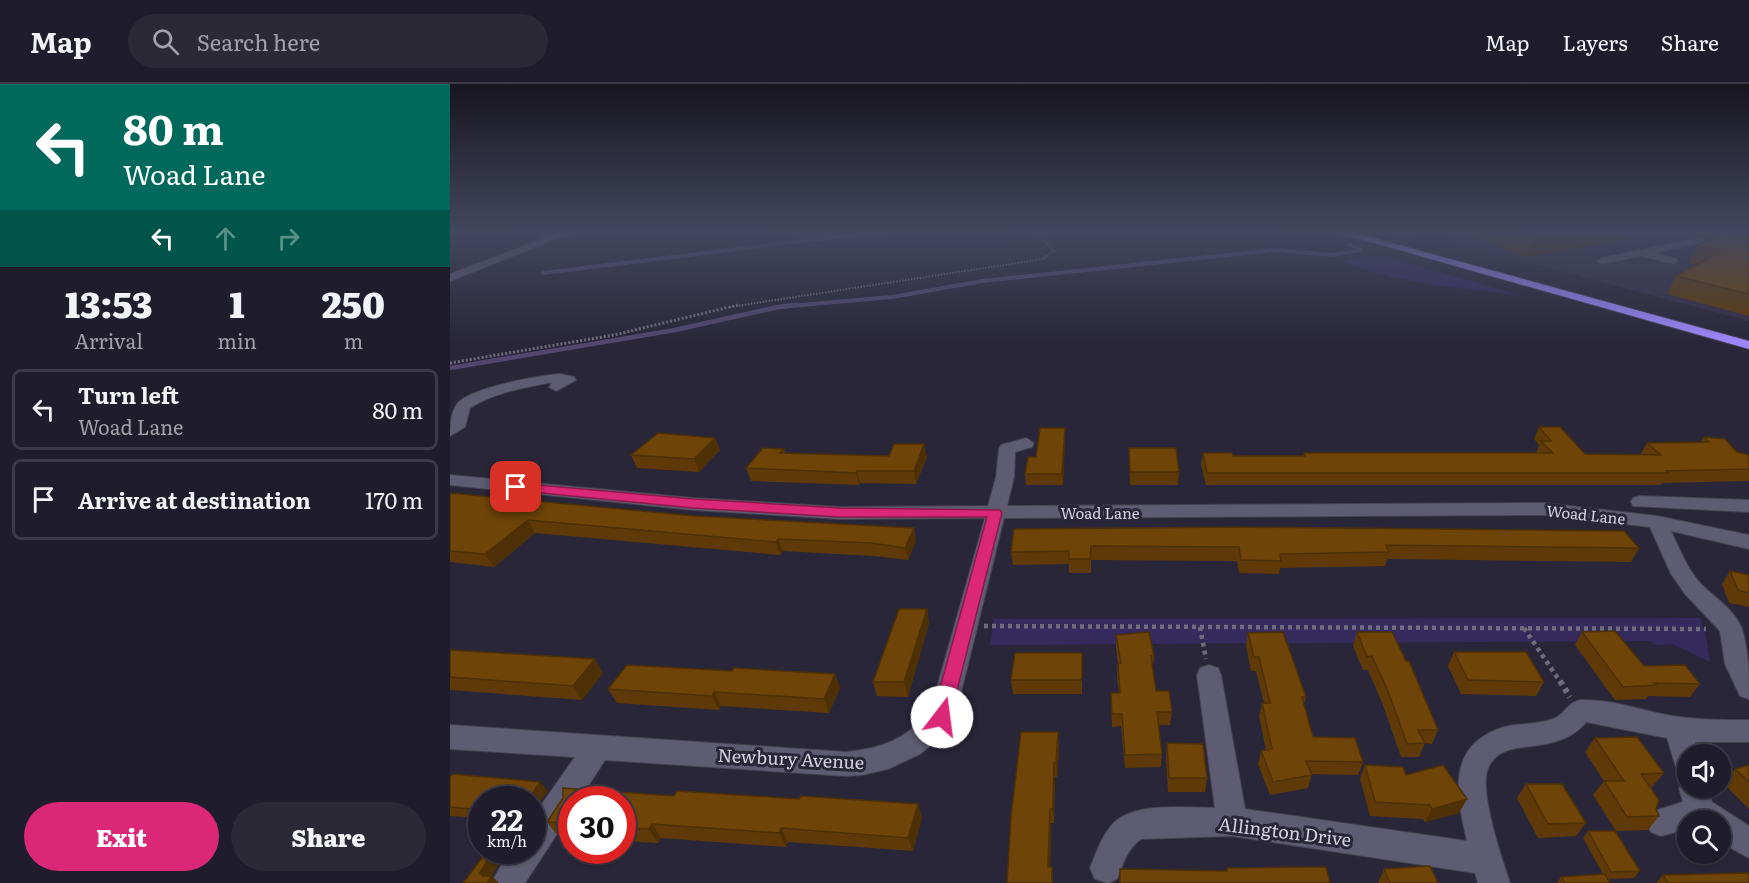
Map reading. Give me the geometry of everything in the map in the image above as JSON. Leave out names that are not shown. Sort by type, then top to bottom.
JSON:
[{"type":"highway","points":[[1472,268],[1749,345]]},
{"type":"highway","points":[[1497,268],[1749,336]]},
{"type":"street","points":[[450,278],[475,268]]},
{"type":"street","points":[[450,431],[459,424],[462,406],[483,394],[550,379],[569,380],[556,387]]},
{"type":"street","name":"Newbury Avenue","points":[[450,737],[846,764],[877,762],[905,751],[927,736],[942,717],[1005,477],[1007,449],[1026,443]]},
{"type":"street","name":"Woad Lane","points":[[450,480],[693,504],[840,513],[1510,509],[1592,513],[1657,522],[1749,542]]},
{"type":"street","name":"Woad Lane","points":[[1640,502],[1749,506]]},
{"type":"street","points":[[1657,522],[1678,569],[1693,589],[1722,617],[1737,642],[1737,664],[1749,689]]},
{"type":"street","points":[[1209,675],[1233,822]]},
{"type":"street","points":[[1580,711],[1605,712],[1678,728],[1704,731],[1749,731]]},
{"type":"street","name":"Allington Drive","points":[[1106,868],[1113,849],[1123,834],[1135,826],[1233,822],[1490,871],[1472,791],[1472,775],[1476,762],[1486,748],[1503,740],[1566,726],[1580,711]]},
{"type":"street","points":[[1678,728],[1682,744]]},
{"type":"street","points":[[546,824],[598,747]]},
{"type":"street","points":[[1660,822],[1677,818]]},
{"type":"street","points":[[1731,829],[1749,843]]},
{"type":"street","points":[[507,883],[520,864]]},
{"type":"path","points":[[450,363],[614,335],[734,306],[990,268]]},
{"type":"path","points":[[966,626],[1523,628],[1737,642]]},
{"type":"path","points":[[1200,627],[1209,675]]},
{"type":"path","points":[[1523,628],[1580,711]]},
{"type":"shaded area","points":[[1360,268],[1427,268],[1523,296],[1407,280]]},
{"type":"shaded area","points":[[1550,268],[1749,268],[1749,321]]},
{"type":"shaded area","points":[[1700,618],[1706,635],[1710,662],[1672,644],[1654,645],[1650,641],[990,645],[994,619]]},
{"type":"building","points":[[1690,268],[1749,268],[1749,294],[1676,276]]},
{"type":"building","points":[[1539,427],[1560,427],[1585,454],[1661,455],[1647,443],[1709,442],[1704,437],[1725,439],[1737,452],[1749,455],[1749,469],[1666,471],[1668,473],[1207,473],[1203,453],[1232,453],[1233,456],[1305,456],[1304,453],[1553,453],[1541,441],[1551,441]]},
{"type":"building","points":[[1040,428],[1065,428],[1062,474],[1025,474],[1028,457],[1036,457]]},
{"type":"building","points":[[658,433],[715,438],[694,459],[631,455]]},
{"type":"building","points":[[894,444],[924,444],[914,471],[857,471],[856,473],[746,468],[763,448],[784,449],[780,453],[889,456]]},
{"type":"building","points":[[1129,448],[1176,448],[1179,472],[1130,472]]},
{"type":"building","points":[[450,493],[695,516],[914,528],[905,548],[871,543],[778,539],[776,542],[528,520],[485,554],[450,551]]},
{"type":"building","points":[[1235,527],[1624,531],[1639,548],[1386,545],[1389,552],[1280,554],[1281,561],[1241,560],[1239,547],[1091,546],[1090,559],[1069,559],[1069,551],[1011,552],[1014,529]]},
{"type":"building","points":[[1730,571],[1749,575],[1749,593],[1738,590]]},
{"type":"building","points":[[899,609],[927,609],[904,682],[873,682]]},
{"type":"building","points":[[1615,631],[1644,666],[1685,665],[1700,684],[1654,683],[1656,685],[1623,687],[1582,632]]},
{"type":"building","points":[[1149,632],[1154,656],[1151,656],[1156,691],[1169,691],[1172,712],[1157,712],[1162,754],[1125,755],[1122,714],[1112,714],[1111,693],[1120,693],[1118,664],[1121,663],[1116,635]]},
{"type":"building","points":[[1283,632],[1306,697],[1302,697],[1313,737],[1355,738],[1363,762],[1306,761],[1312,775],[1273,782],[1261,751],[1272,749],[1262,703],[1270,703],[1259,657],[1254,657],[1248,633]]},
{"type":"building","points":[[1357,632],[1392,632],[1406,661],[1409,661],[1438,730],[1418,730],[1425,743],[1407,744],[1388,691],[1372,656],[1367,657]]},
{"type":"building","points":[[450,650],[595,659],[573,686],[450,677]]},
{"type":"building","points":[[1454,652],[1526,652],[1544,682],[1468,680]]},
{"type":"building","points":[[1015,653],[1082,653],[1082,680],[1011,680]]},
{"type":"building","points":[[627,665],[835,674],[824,699],[714,692],[712,696],[608,689]]},
{"type":"building","points":[[1021,732],[1058,732],[1056,763],[1054,763],[1053,809],[1050,809],[1048,867],[1052,867],[1052,883],[1007,883],[1011,817]]},
{"type":"building","points":[[1637,737],[1664,773],[1641,774],[1659,800],[1656,809],[1659,816],[1627,817],[1604,781],[1624,781],[1595,738]]},
{"type":"building","points":[[1167,743],[1203,744],[1207,778],[1169,778]]},
{"type":"building","points":[[1365,765],[1403,767],[1406,775],[1443,765],[1467,799],[1432,809],[1430,805],[1375,802]]},
{"type":"building","points":[[1749,765],[1749,782],[1735,769]]},
{"type":"building","points":[[453,774],[540,782],[537,786],[468,786],[468,809],[450,807],[450,777]]},
{"type":"building","points":[[1526,784],[1562,784],[1586,823],[1548,824]]},
{"type":"building","points":[[677,791],[918,804],[908,838],[781,828],[779,833],[652,824],[649,829],[636,829],[636,793],[674,796]]},
{"type":"building","points":[[558,806],[558,823],[547,822]]},
{"type":"building","points":[[1588,831],[1615,831],[1640,871],[1611,872]]},
{"type":"building","points":[[477,864],[485,864],[480,873],[482,876],[492,876],[487,883],[463,883]]},
{"type":"building","points":[[1430,866],[1438,883],[1390,883],[1384,869]]},
{"type":"building","points":[[1326,867],[1330,883],[1120,883],[1120,869],[1227,871],[1227,868]]},
{"type":"building","points":[[1749,873],[1749,883],[1668,883],[1663,875]]},
{"type":"building","points":[[1605,874],[1610,883],[1565,883],[1561,877]]},
{"type":"waterway","points":[[543,273],[581,268]]},
{"type":"waterway","points":[[779,307],[892,297],[983,281],[1103,268]]},
{"type":"waterway","points":[[450,368],[675,330],[796,305]]},
{"type":"route","points":[[516,487],[693,504],[840,513],[995,513],[942,717]]}]
